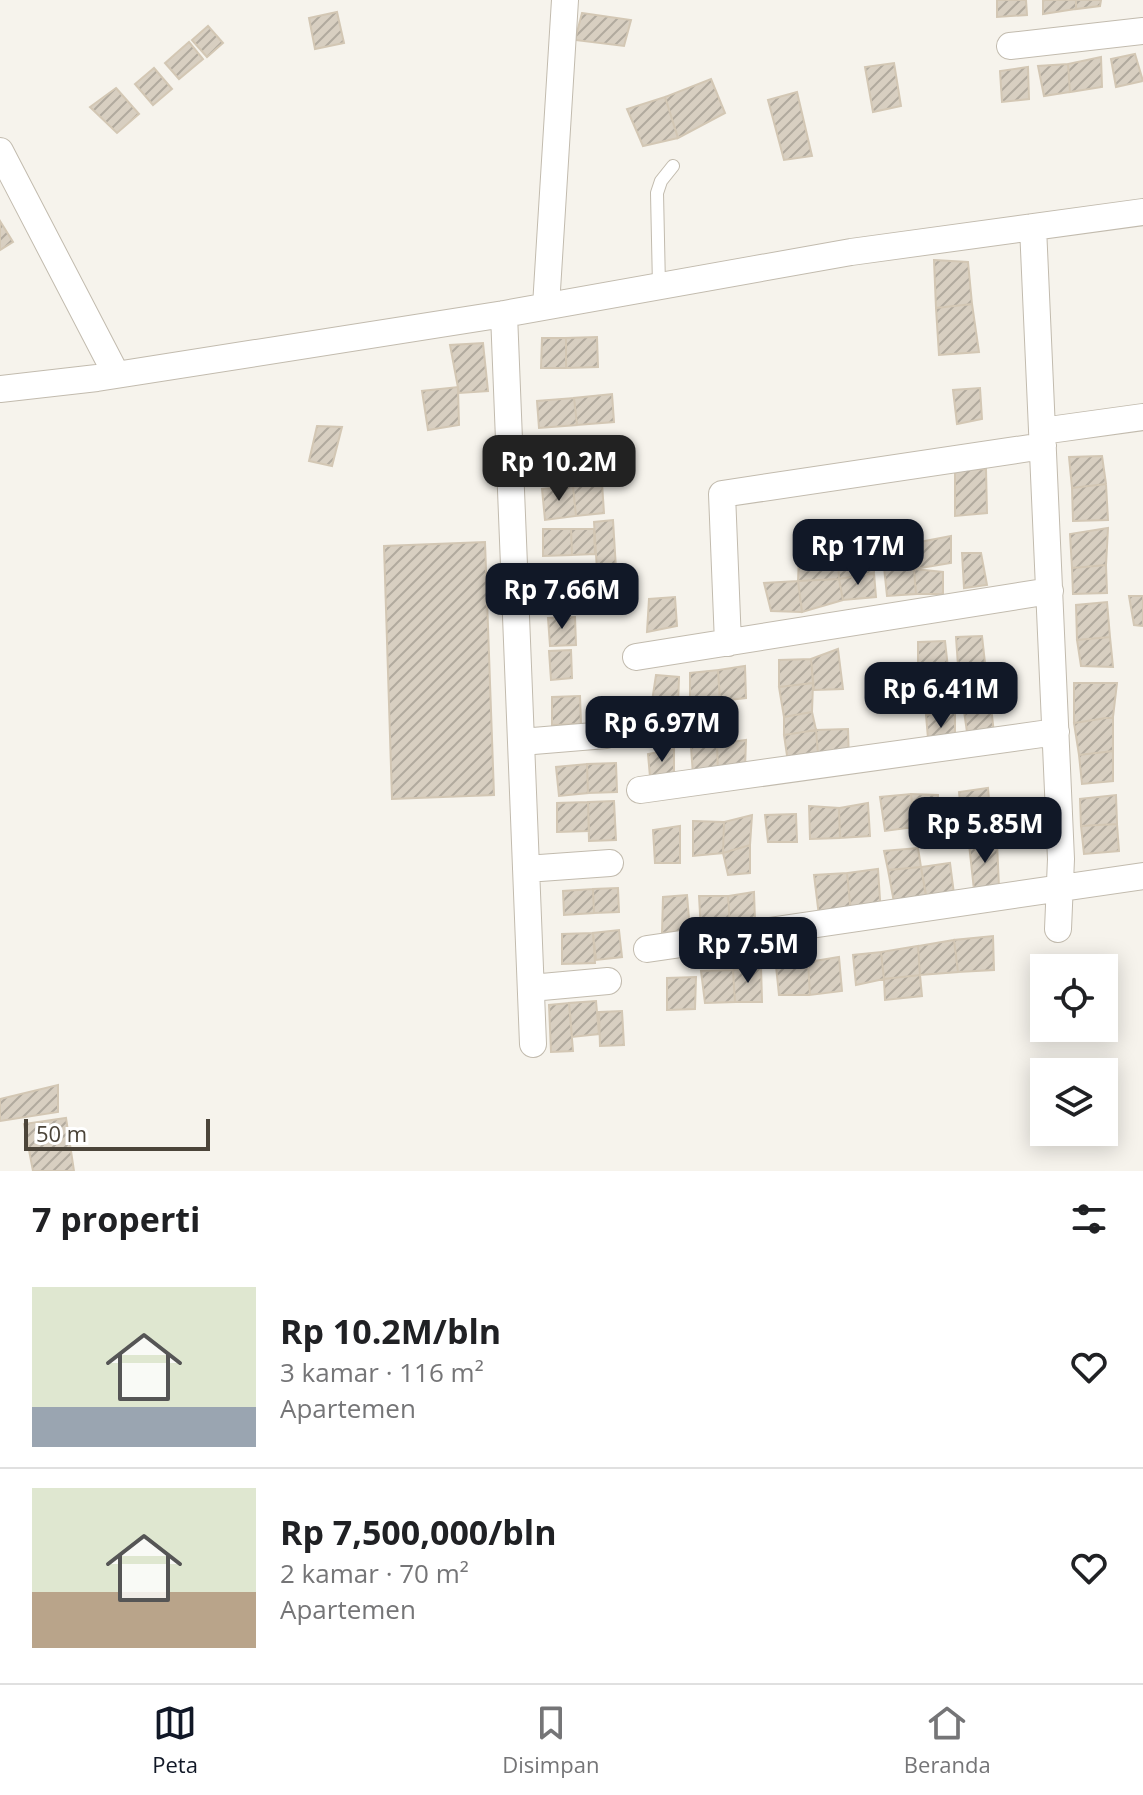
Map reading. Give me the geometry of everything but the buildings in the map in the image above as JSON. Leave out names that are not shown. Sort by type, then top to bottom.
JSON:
[{"type":"street","points":[[546,306],[565,0]]},
{"type":"street","points":[[1010,46],[1143,31]]},
{"type":"street","points":[[3,163],[116,374]]},
{"type":"street","points":[[0,389],[504,314],[851,252],[1143,212]]},
{"type":"street","points":[[1033,227],[1056,732],[1061,889],[1058,929]]},
{"type":"street","points":[[504,314],[533,1044]]},
{"type":"street","points":[[728,643],[722,494],[1042,439],[1143,417]]},
{"type":"street","points":[[636,657],[1050,591]]},
{"type":"street","points":[[640,790],[1056,732]]},
{"type":"street","points":[[521,742],[606,735]]},
{"type":"street","points":[[526,869],[610,863]]},
{"type":"street","points":[[647,949],[1143,876]]},
{"type":"street","points":[[531,988],[608,981]]},
{"type":"lane","points":[[659,286],[657,193],[661,181],[673,166]]}]
